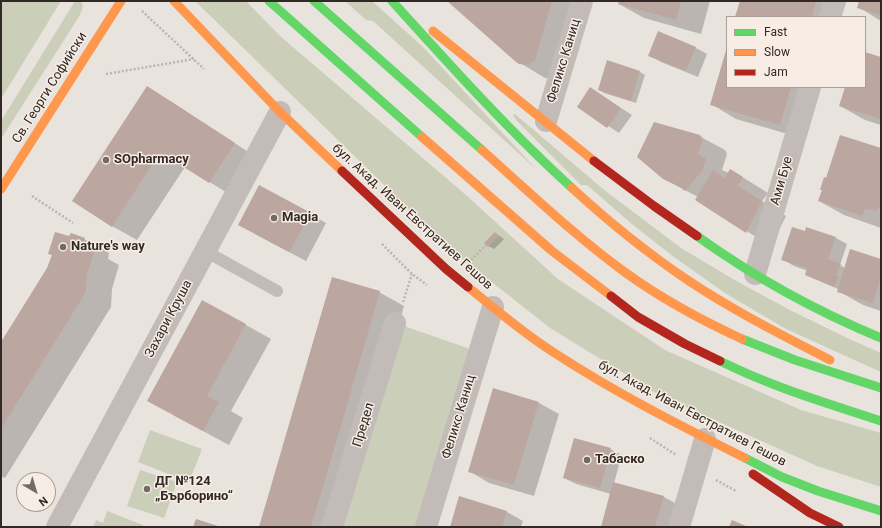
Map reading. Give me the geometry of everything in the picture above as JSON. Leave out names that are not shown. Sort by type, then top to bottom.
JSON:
[{"type":"main road","name":"бул. Акад. Иван Евстратиев Гешов","points":[[174,1],[280,112],[395,222],[446,269],[493,308],[551,351],[607,386],[705,439],[782,477],[881,511]]},
{"type":"main road","points":[[269,1],[552,251],[638,317],[686,344],[740,371],[796,393],[881,420]]},
{"type":"main road","points":[[314,1],[580,236],[626,272],[664,297],[702,319],[742,338],[783,356],[881,387]]},
{"type":"main road","points":[[392,1],[457,72],[534,151],[573,190],[612,224],[670,268],[718,300],[756,322],[881,387]]},
{"type":"main road","points":[[396,1],[607,171],[658,210],[755,274],[797,299],[881,338]]},
{"type":"main road","name":"Св. Георги Софийски","points":[[1,189],[119,4]]},
{"type":"main road","points":[[705,439],[743,468],[810,513],[839,527]]},
{"type":"street","name":"Феликс Каниц","points":[[546,121],[582,1]]},
{"type":"street","points":[[830,16],[835,1]]},
{"type":"street","name":"Ами Буе","points":[[755,274],[810,88]]},
{"type":"street","name":"Захари Круша","points":[[57,527],[280,112]]},
{"type":"street","name":"Феликс Каниц","points":[[426,527],[493,308]]},
{"type":"street","name":"Предел","points":[[332,527],[395,323]]},
{"type":"street","points":[[679,527],[705,439]]},
{"type":"lane","points":[[106,1],[119,4]]},
{"type":"lane","points":[[205,251],[277,291]]},
{"type":"path","points":[[106,74],[194,59]]},
{"type":"path","points":[[32,196],[73,223]]},
{"type":"path","points":[[395,323],[412,274]]},
{"type":"green space","points":[[1,1],[61,1],[1,99]]},
{"type":"green space","points":[[75,1],[81,1],[83,6],[80,15],[1,139],[1,121]]},
{"type":"green space","points":[[195,1],[246,1],[280,36],[466,195],[558,279],[665,350],[801,410],[881,433],[881,487],[817,466],[659,395],[550,328],[450,249]]},
{"type":"green space","points":[[345,1],[372,1],[423,47],[536,169],[373,21],[366,20]]},
{"type":"green space","points":[[515,114],[603,189],[681,248],[738,282],[790,310],[881,353],[881,372],[786,329],[725,293],[674,257],[633,225],[587,185],[581,185],[517,121],[513,115]]},
{"type":"green space","points":[[395,323],[479,352],[426,527],[332,527]]},
{"type":"green space","points":[[150,430],[202,449],[189,482],[138,462]]},
{"type":"green space","points":[[140,470],[177,482],[164,518],[127,506]]},
{"type":"green space","points":[[107,511],[143,525],[142,527],[93,527],[96,520],[103,523]]},
{"type":"building","points":[[447,1],[552,1],[535,60],[528,65],[519,64],[516,62]]},
{"type":"building","points":[[619,1],[681,1],[676,20],[618,4]]},
{"type":"building","points":[[740,1],[816,1],[812,16],[735,16]]},
{"type":"building","points":[[859,1],[881,1],[881,15],[857,8]]},
{"type":"building","points":[[658,31],[696,47],[686,71],[648,56]]},
{"type":"building","points":[[726,50],[726,88],[791,88],[780,125],[710,105]]},
{"type":"building","points":[[866,52],[881,57],[881,119],[839,106],[845,88],[866,88]]},
{"type":"building","points":[[607,60],[640,71],[631,101],[598,90]]},
{"type":"building","points":[[147,86],[235,143],[209,183],[160,152],[112,227],[72,201]]},
{"type":"building","points":[[590,87],[621,108],[607,128],[577,107]]},
{"type":"building","points":[[654,122],[700,135],[703,139],[698,154],[706,159],[702,171],[685,191],[663,179],[637,157]]},
{"type":"building","points":[[840,135],[881,148],[881,203],[879,208],[875,211],[865,209],[862,216],[818,201],[822,190],[820,190],[824,177],[826,178]]},
{"type":"building","points":[[730,169],[743,177],[738,186],[762,201],[746,233],[695,200],[713,170],[725,178]]},
{"type":"building","points":[[259,185],[311,213],[289,252],[238,225]]},
{"type":"building","points":[[792,227],[805,231],[806,227],[836,237],[828,259],[841,264],[836,275],[839,276],[834,287],[805,275],[807,268],[781,260]]},
{"type":"building","points":[[55,232],[69,236],[71,233],[85,238],[82,246],[95,250],[87,274],[86,292],[1,429],[1,342],[47,268],[52,255],[48,254]]},
{"type":"building","points":[[495,232],[499,236],[488,247],[484,243]]},
{"type":"building","points":[[850,249],[881,259],[881,276],[873,303],[837,292]]},
{"type":"building","points":[[332,277],[380,291],[343,419],[311,527],[259,527]]},
{"type":"building","points":[[202,300],[246,324],[207,396],[219,402],[203,431],[147,401]]},
{"type":"building","points":[[493,388],[539,402],[514,485],[468,472]]},
{"type":"building","points":[[574,438],[611,448],[600,488],[563,478]]},
{"type":"building","points":[[613,482],[664,496],[655,527],[601,527]]},
{"type":"building","points":[[459,496],[507,511],[502,527],[450,527]]},
{"type":"building","points":[[196,519],[221,527],[193,527]]},
{"type":"building","points":[[732,520],[748,527],[729,527]]},
{"type":"traffic: fast","points":[[269,1],[422,137]]},
{"type":"traffic: fast","points":[[314,1],[482,150]]},
{"type":"traffic: fast","points":[[392,1],[502,120],[572,188]]},
{"type":"traffic: fast","points":[[697,236],[763,279],[809,305],[881,338]]},
{"type":"traffic: fast","points":[[742,339],[795,360],[881,388]]},
{"type":"traffic: fast","points":[[720,361],[780,387],[881,421]]},
{"type":"traffic: fast","points":[[745,458],[782,477],[818,491],[881,511]]},
{"type":"traffic: slow","points":[[1,189],[121,1]]},
{"type":"traffic: slow","points":[[174,1],[280,112],[342,171]]},
{"type":"traffic: slow","points":[[433,31],[594,161]]},
{"type":"traffic: slow","points":[[422,137],[552,251],[611,296]]},
{"type":"traffic: slow","points":[[482,150],[570,229],[626,273],[682,309],[742,339]]},
{"type":"traffic: slow","points":[[572,188],[629,237],[689,281],[741,313],[830,360]]},
{"type":"traffic: slow","points":[[468,287],[509,321],[576,367],[647,408],[745,458]]},
{"type":"traffic: jam","points":[[594,161],[697,236]]},
{"type":"traffic: jam","points":[[342,171],[446,269],[468,287]]},
{"type":"traffic: jam","points":[[611,296],[638,317],[685,344],[720,361]]},
{"type":"traffic: jam","points":[[753,474],[810,513],[839,527]]},
{"type":"place","name":"SOpharmacy","points":[[106,160]]},
{"type":"place","name":"Magia","points":[[274,218]]},
{"type":"place","name":"Nature's way","points":[[63,247]]},
{"type":"place","name":"Табаско","points":[[587,460]]},
{"type":"place","name":"ДГ №124 „Бърборино“","points":[[147,489]]}]
